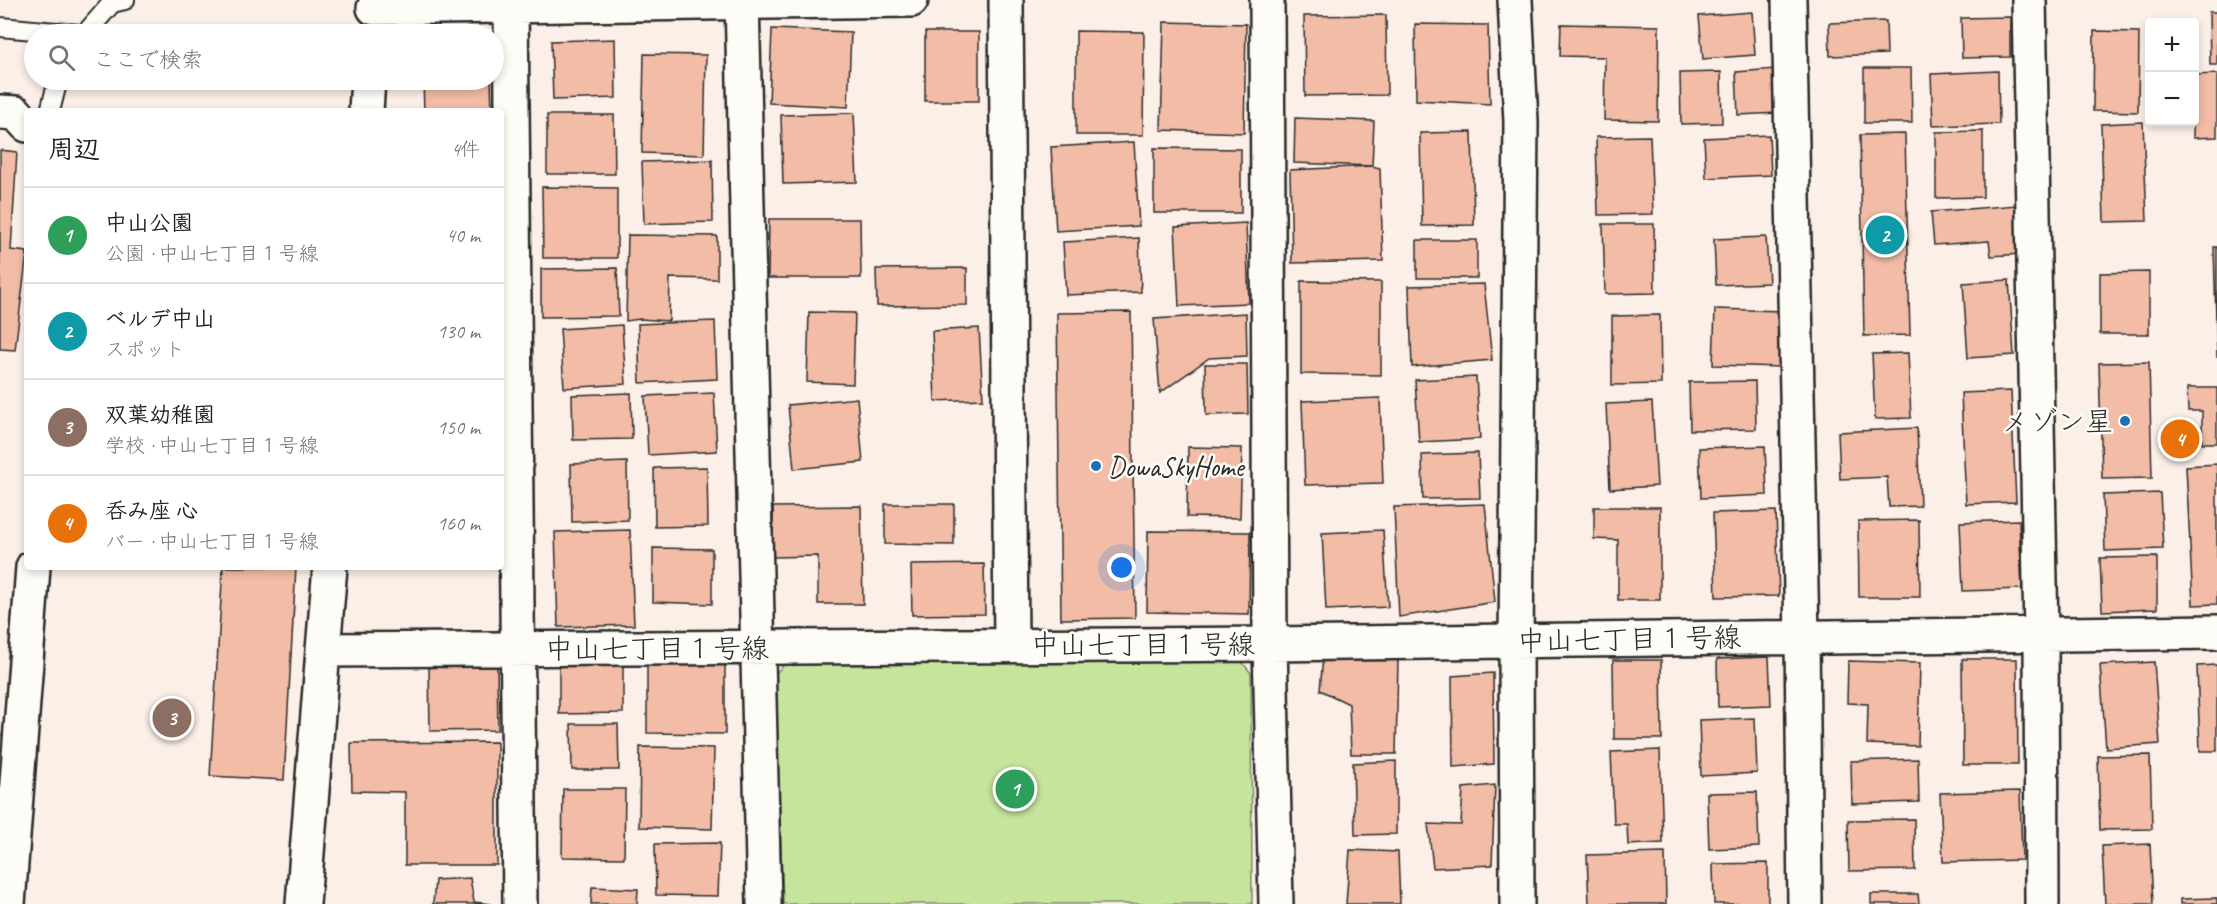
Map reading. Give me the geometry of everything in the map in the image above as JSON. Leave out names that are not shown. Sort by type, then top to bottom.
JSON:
[{"type":"street","points":[[374,14],[510,6],[911,0]]},
{"type":"street","points":[[1006,0],[1011,645]]},
{"type":"street","points":[[1267,0],[1270,644],[1276,904]]},
{"type":"street","points":[[1515,0],[1521,122],[1516,641],[1517,904]]},
{"type":"street","points":[[1788,0],[1802,638],[1805,904]]},
{"type":"street","points":[[2030,0],[2042,634],[2042,904]]},
{"type":"street","points":[[742,1],[764,904]]},
{"type":"street","points":[[510,6],[520,904]]},
{"type":"street","points":[[366,108],[367,90]]},
{"type":"street","points":[[0,112],[16,113],[24,122]]},
{"type":"street","points":[[8,904],[33,570]]},
{"type":"street","points":[[303,904],[330,570]]},
{"type":"street","name":"中山七丁目１号線","points":[[323,650],[1270,644],[2217,632]]},
{"type":"lane","points":[[94,24],[112,3],[125,0]]},
{"type":"lane","points":[[0,27],[24,29]]},
{"type":"lane","points":[[51,108],[55,90]]},
{"type":"green space","points":[[787,662],[1242,662],[1251,673],[1252,904],[783,904],[775,674]]},
{"type":"building","points":[[1752,12],[1755,55],[1703,59],[1699,16]]},
{"type":"building","points":[[2209,12],[2217,12],[2217,65],[2210,65]]},
{"type":"building","points":[[1386,15],[1387,95],[1305,96],[1304,16]]},
{"type":"building","points":[[2010,17],[2010,57],[1962,58],[1961,18]]},
{"type":"building","points":[[1886,21],[1887,54],[1830,56],[1829,23]]},
{"type":"building","points":[[1164,22],[1246,24],[1244,133],[1161,130]]},
{"type":"building","points":[[1415,24],[1488,25],[1490,104],[1416,100]]},
{"type":"building","points":[[1561,24],[1659,26],[1658,121],[1604,120],[1605,57],[1560,56]]},
{"type":"building","points":[[772,29],[851,32],[848,107],[769,103]]},
{"type":"building","points":[[1076,31],[1144,32],[1143,135],[1076,135]]},
{"type":"building","points":[[2094,31],[2139,32],[2138,112],[2093,111]]},
{"type":"building","points":[[925,32],[979,32],[979,101],[925,101]]},
{"type":"building","points":[[615,39],[616,98],[553,100],[551,41]]},
{"type":"building","points":[[644,54],[706,55],[704,155],[642,153]]},
{"type":"building","points":[[1864,68],[1911,68],[1912,123],[1864,123]]},
{"type":"building","points":[[1776,69],[1779,113],[1738,115],[1736,72]]},
{"type":"building","points":[[1998,71],[1999,124],[1933,126],[1931,74]]},
{"type":"building","points":[[1721,72],[1722,123],[1681,124],[1680,73]]},
{"type":"building","points":[[2217,74],[2217,137],[2193,138],[2193,126],[2199,126],[2199,75]]},
{"type":"building","points":[[423,90],[491,90],[492,108],[424,108]]},
{"type":"building","points":[[854,113],[857,182],[783,184],[781,115]]},
{"type":"building","points":[[547,115],[614,115],[615,174],[547,174]]},
{"type":"building","points":[[1295,118],[1374,121],[1372,166],[1294,163]]},
{"type":"building","points":[[2143,122],[2147,221],[2104,222],[2101,124]]},
{"type":"building","points":[[1983,131],[1983,197],[1936,198],[1936,132]]},
{"type":"building","points":[[1472,132],[1474,225],[1422,226],[1420,133]]},
{"type":"building","points":[[1905,134],[1910,335],[1864,336],[1860,135]]},
{"type":"building","points":[[1769,135],[1771,175],[1706,178],[1704,138]]},
{"type":"building","points":[[1650,136],[1653,214],[1598,215],[1596,137]]},
{"type":"building","points":[[1134,142],[1139,226],[1056,231],[1051,147]]},
{"type":"building","points":[[1154,148],[1241,149],[1241,213],[1154,213]]},
{"type":"building","points":[[0,150],[17,152],[11,250],[24,252],[24,276],[15,350],[0,349]]},
{"type":"building","points":[[712,160],[713,222],[644,224],[642,162]]},
{"type":"building","points":[[1372,166],[1380,168],[1383,261],[1292,263],[1290,170]]},
{"type":"building","points":[[542,187],[617,188],[617,258],[543,258]]},
{"type":"building","points":[[2017,205],[2021,254],[1991,256],[1989,241],[1934,245],[1931,212]]},
{"type":"building","points":[[769,219],[860,219],[861,278],[768,278]]},
{"type":"building","points":[[1246,223],[1249,303],[1179,306],[1175,227]]},
{"type":"building","points":[[1603,224],[1654,224],[1655,293],[1605,294]]},
{"type":"building","points":[[628,235],[717,236],[717,279],[670,278],[669,321],[640,319],[626,321]]},
{"type":"building","points":[[1766,237],[1769,283],[1716,285],[1714,239]]},
{"type":"building","points":[[1139,238],[1141,292],[1066,295],[1063,242]]},
{"type":"building","points":[[1417,240],[1477,240],[1477,278],[1417,278]]},
{"type":"building","points":[[2214,247],[2217,247],[2217,358]]},
{"type":"building","points":[[617,268],[619,316],[541,317],[541,269]]},
{"type":"building","points":[[967,268],[967,305],[877,306],[876,269]]},
{"type":"building","points":[[2149,272],[2149,334],[2100,334],[2100,273]]},
{"type":"building","points":[[2009,280],[2014,355],[1968,358],[1963,283]]},
{"type":"building","points":[[1301,281],[1381,282],[1381,375],[1301,374]]},
{"type":"building","points":[[1484,284],[1492,360],[1412,367],[1409,286]]},
{"type":"building","points":[[1715,309],[1783,311],[1782,367],[1713,365]]},
{"type":"building","points":[[809,312],[855,313],[853,384],[807,382]]},
{"type":"building","name":"DowaSkyHome","points":[[1131,312],[1135,618],[1061,619],[1057,313]]},
{"type":"building","points":[[1246,313],[1247,356],[1209,358],[1160,393],[1154,319]]},
{"type":"building","points":[[1660,315],[1661,384],[1612,385],[1612,316]]},
{"type":"building","points":[[715,321],[717,379],[640,383],[638,324]]},
{"type":"building","points":[[622,325],[626,384],[564,388],[560,329]]},
{"type":"building","points":[[979,328],[983,399],[935,401],[932,331]]},
{"type":"building","points":[[1908,353],[1911,418],[1875,419],[1872,354]]},
{"type":"building","name":"メゾン星","points":[[2149,362],[2152,478],[2102,479],[2099,363]]},
{"type":"building","points":[[1205,364],[1247,364],[1248,414],[1206,415]]},
{"type":"building","points":[[1476,377],[1480,439],[1419,442],[1415,380]]},
{"type":"building","points":[[1755,381],[1756,429],[1690,430],[1689,382]]},
{"type":"building","points":[[2187,388],[2217,388],[2217,443],[2202,443],[2202,411],[2188,411]]},
{"type":"building","points":[[2011,391],[2016,502],[1966,504],[1961,393]]},
{"type":"building","points":[[631,393],[632,439],[573,440],[572,395]]},
{"type":"building","points":[[714,393],[717,451],[648,455],[645,396]]},
{"type":"building","points":[[857,398],[863,462],[794,469],[788,405]]},
{"type":"building","points":[[1380,398],[1383,483],[1305,485],[1302,401]]},
{"type":"building","points":[[1652,402],[1657,486],[1610,489],[1606,404]]},
{"type":"building","points":[[1917,428],[1920,506],[1889,507],[1887,477],[1840,479],[1838,432]]},
{"type":"building","points":[[1765,446],[1767,495],[1701,498],[1699,448]]},
{"type":"building","points":[[1188,447],[1242,448],[1240,518],[1187,517]]},
{"type":"building","points":[[1478,453],[1480,498],[1423,499],[1422,455]]},
{"type":"building","points":[[627,462],[628,520],[572,522],[571,464]]},
{"type":"building","points":[[2217,464],[2217,604],[2193,605],[2186,466]]},
{"type":"building","points":[[707,467],[708,526],[655,527],[654,468]]},
{"type":"building","points":[[2160,493],[2163,549],[2105,551],[2103,495]]},
{"type":"building","points":[[885,504],[954,504],[954,545],[885,544]]},
{"type":"building","points":[[1485,504],[1495,602],[1399,617],[1394,507]]},
{"type":"building","points":[[861,506],[863,604],[818,604],[818,556],[773,557],[773,507]]},
{"type":"building","points":[[1594,507],[1660,507],[1660,600],[1618,600],[1618,540],[1594,539]]},
{"type":"building","points":[[1776,511],[1779,596],[1716,597],[1713,513]]},
{"type":"building","points":[[1919,520],[1920,597],[1859,597],[1858,521]]},
{"type":"building","points":[[2019,520],[2022,589],[1963,591],[1960,522]]},
{"type":"building","points":[[630,530],[634,625],[558,627],[555,532]]},
{"type":"building","points":[[1383,530],[1388,607],[1326,610],[1322,533]]},
{"type":"building","points":[[1148,531],[1250,532],[1249,614],[1147,612]]},
{"type":"building","points":[[653,548],[712,549],[712,604],[653,602]]},
{"type":"building","points":[[2157,557],[2157,609],[2102,611],[2100,558]]},
{"type":"building","points":[[984,564],[985,614],[912,615],[911,565]]},
{"type":"building","points":[[223,570],[296,570],[284,780],[210,776]]},
{"type":"building","points":[[1323,657],[1398,659],[1396,754],[1351,754],[1349,704],[1320,690]]},
{"type":"building","points":[[1769,657],[1771,705],[1718,707],[1717,659]]},
{"type":"building","points":[[647,659],[725,660],[725,734],[647,733]]},
{"type":"building","points":[[1962,659],[2017,659],[2018,765],[1963,765]]},
{"type":"building","points":[[1613,660],[1661,660],[1662,739],[1614,739]]},
{"type":"building","points":[[1848,661],[1920,663],[1918,746],[1867,744],[1868,704],[1847,703]]},
{"type":"building","points":[[2154,662],[2160,744],[2106,748],[2100,665]]},
{"type":"building","points":[[497,664],[498,730],[430,731],[429,665]]},
{"type":"building","points":[[623,664],[623,713],[559,714],[559,665]]},
{"type":"building","points":[[2217,665],[2217,751],[2200,751],[2197,666]]},
{"type":"building","points":[[1493,673],[1494,764],[1453,767],[1452,676]]},
{"type":"building","points":[[1755,718],[1757,773],[1701,776],[1699,720]]},
{"type":"building","points":[[571,724],[618,724],[619,770],[572,770]]},
{"type":"building","points":[[497,742],[497,865],[405,865],[405,792],[352,791],[351,743]]},
{"type":"building","points":[[640,747],[714,748],[712,829],[639,827]]},
{"type":"building","points":[[1660,750],[1663,843],[1628,845],[1627,824],[1614,824],[1611,752]]},
{"type":"building","points":[[2150,755],[2152,829],[2100,830],[2098,756]]},
{"type":"building","points":[[1918,759],[1919,802],[1852,804],[1851,761]]},
{"type":"building","points":[[1396,761],[1396,834],[1355,835],[1353,763]]},
{"type":"building","points":[[1495,785],[1492,865],[1433,868],[1428,824],[1461,825],[1463,788]]},
{"type":"building","points":[[563,789],[625,789],[624,858],[562,857]]},
{"type":"building","points":[[2020,791],[2022,860],[1943,862],[1940,793]]},
{"type":"building","points":[[1757,792],[1759,847],[1709,849],[1707,793]]},
{"type":"building","points":[[1914,819],[1915,870],[1849,871],[1848,820]]},
{"type":"building","points":[[720,843],[718,896],[656,895],[655,844]]},
{"type":"building","points":[[2150,844],[2153,904],[2105,904],[2102,846]]},
{"type":"building","points":[[1350,850],[1398,852],[1400,904],[1346,904]]},
{"type":"building","points":[[1665,853],[1666,904],[1589,904],[1587,855]]},
{"type":"building","points":[[1768,863],[1768,904],[1714,904],[1713,864]]},
{"type":"building","points":[[470,878],[474,902],[492,904],[433,904],[435,880]]},
{"type":"building","points":[[592,887],[638,889],[637,904],[591,904]]},
{"type":"building","points":[[1871,894],[1918,894],[1919,904],[1871,904]]},
{"type":"building","points":[[2217,898],[2217,904],[2180,904],[2180,899]]},
{"type":"place","name":"ベルデ中山","points":[[1885,235]]},
{"type":"place","name":"メゾン星","points":[[2125,421]]},
{"type":"place","name":"呑み座 心","points":[[2180,439]]},
{"type":"place","name":"DowaSkyHome","points":[[1096,466]]},
{"type":"place","name":"双葉幼稚園","points":[[172,718]]},
{"type":"place","name":"中山公園","points":[[1015,789]]}]
